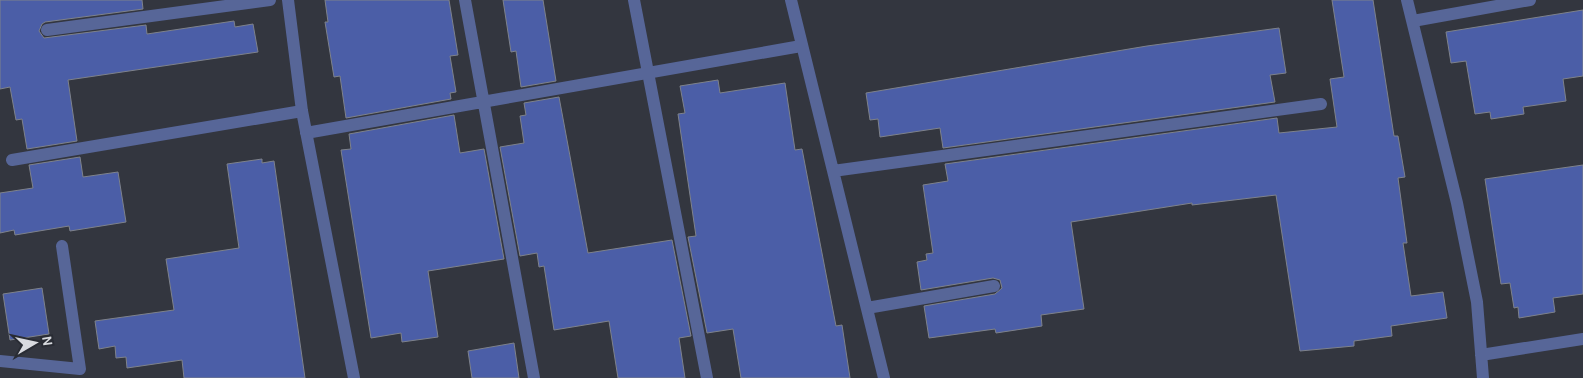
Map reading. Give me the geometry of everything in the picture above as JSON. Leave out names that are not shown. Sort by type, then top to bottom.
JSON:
[{"type":"street","points":[[47,30],[270,0]]},
{"type":"street","points":[[288,0],[306,134],[354,378]]},
{"type":"street","points":[[464,0],[534,378]]},
{"type":"street","points":[[634,0],[707,378]]},
{"type":"street","points":[[791,0],[884,378]]},
{"type":"street","points":[[1408,0],[1457,203],[1477,302],[1483,378]]},
{"type":"street","points":[[1413,21],[1530,0]]},
{"type":"street","points":[[306,134],[484,100],[801,46]]},
{"type":"street","points":[[833,172],[1321,104]]},
{"type":"street","points":[[12,160],[302,111]]},
{"type":"street","points":[[0,361],[80,369],[62,246]]},
{"type":"street","points":[[867,308],[994,286]]},
{"type":"street","points":[[1481,355],[1583,339]]},
{"type":"building","points":[[0,0],[142,0],[143,9],[45,22],[39,31],[44,38],[146,25],[147,34],[234,21],[235,27],[253,24],[258,52],[68,80],[77,141],[27,149],[22,119],[16,120],[10,87],[0,89]]},
{"type":"building","points":[[325,0],[449,0],[458,55],[450,56],[456,92],[450,93],[451,99],[346,118],[340,76],[334,77],[325,22],[328,22]]},
{"type":"building","points":[[503,0],[543,0],[556,81],[521,87],[516,51],[511,52]]},
{"type":"building","points":[[1332,0],[1373,0],[1394,136],[1398,136],[1405,177],[1398,178],[1407,243],[1403,243],[1411,296],[1443,292],[1447,318],[1391,326],[1392,336],[1354,341],[1354,346],[1300,351],[1276,195],[1192,205],[1192,203],[1071,222],[1084,309],[1041,315],[1042,326],[996,333],[995,329],[929,338],[924,306],[995,294],[1002,288],[1000,280],[993,278],[921,290],[917,262],[927,260],[926,254],[933,253],[923,185],[948,181],[945,164],[1277,118],[1279,133],[1337,127],[1330,79],[1344,77]]},
{"type":"building","points":[[1583,10],[1583,76],[1563,79],[1566,101],[1523,107],[1524,114],[1491,119],[1490,112],[1475,114],[1466,61],[1451,63],[1446,32]]},
{"type":"building","points":[[1279,28],[1286,73],[1270,75],[1275,102],[943,148],[940,128],[880,137],[878,119],[870,120],[866,93],[1147,46]]},
{"type":"building","points":[[718,80],[720,93],[785,83],[795,150],[802,149],[836,326],[842,325],[850,378],[741,378],[733,329],[707,333],[688,237],[696,236],[678,114],[685,113],[680,86]]},
{"type":"building","points":[[559,97],[588,253],[672,240],[691,336],[679,338],[685,378],[618,378],[609,321],[554,330],[544,266],[539,267],[537,253],[520,256],[500,147],[524,143],[520,116],[526,115],[524,103]]},
{"type":"building","points":[[454,115],[460,153],[484,149],[504,259],[428,271],[438,337],[402,342],[401,333],[371,338],[341,150],[351,149],[349,134]]},
{"type":"building","points":[[80,157],[83,177],[118,172],[126,222],[70,231],[69,226],[15,235],[14,230],[0,233],[0,193],[33,188],[29,165]]},
{"type":"building","points":[[262,159],[262,163],[274,161],[305,378],[184,378],[182,360],[127,368],[126,357],[116,358],[115,346],[99,349],[95,321],[174,310],[166,259],[239,248],[227,164]]},
{"type":"building","points":[[1583,165],[1583,294],[1553,298],[1555,312],[1519,318],[1518,307],[1514,308],[1510,283],[1501,284],[1485,179]]},
{"type":"building","points":[[42,288],[49,334],[10,340],[3,294]]},
{"type":"building","points":[[514,343],[519,378],[472,378],[468,351]]}]
